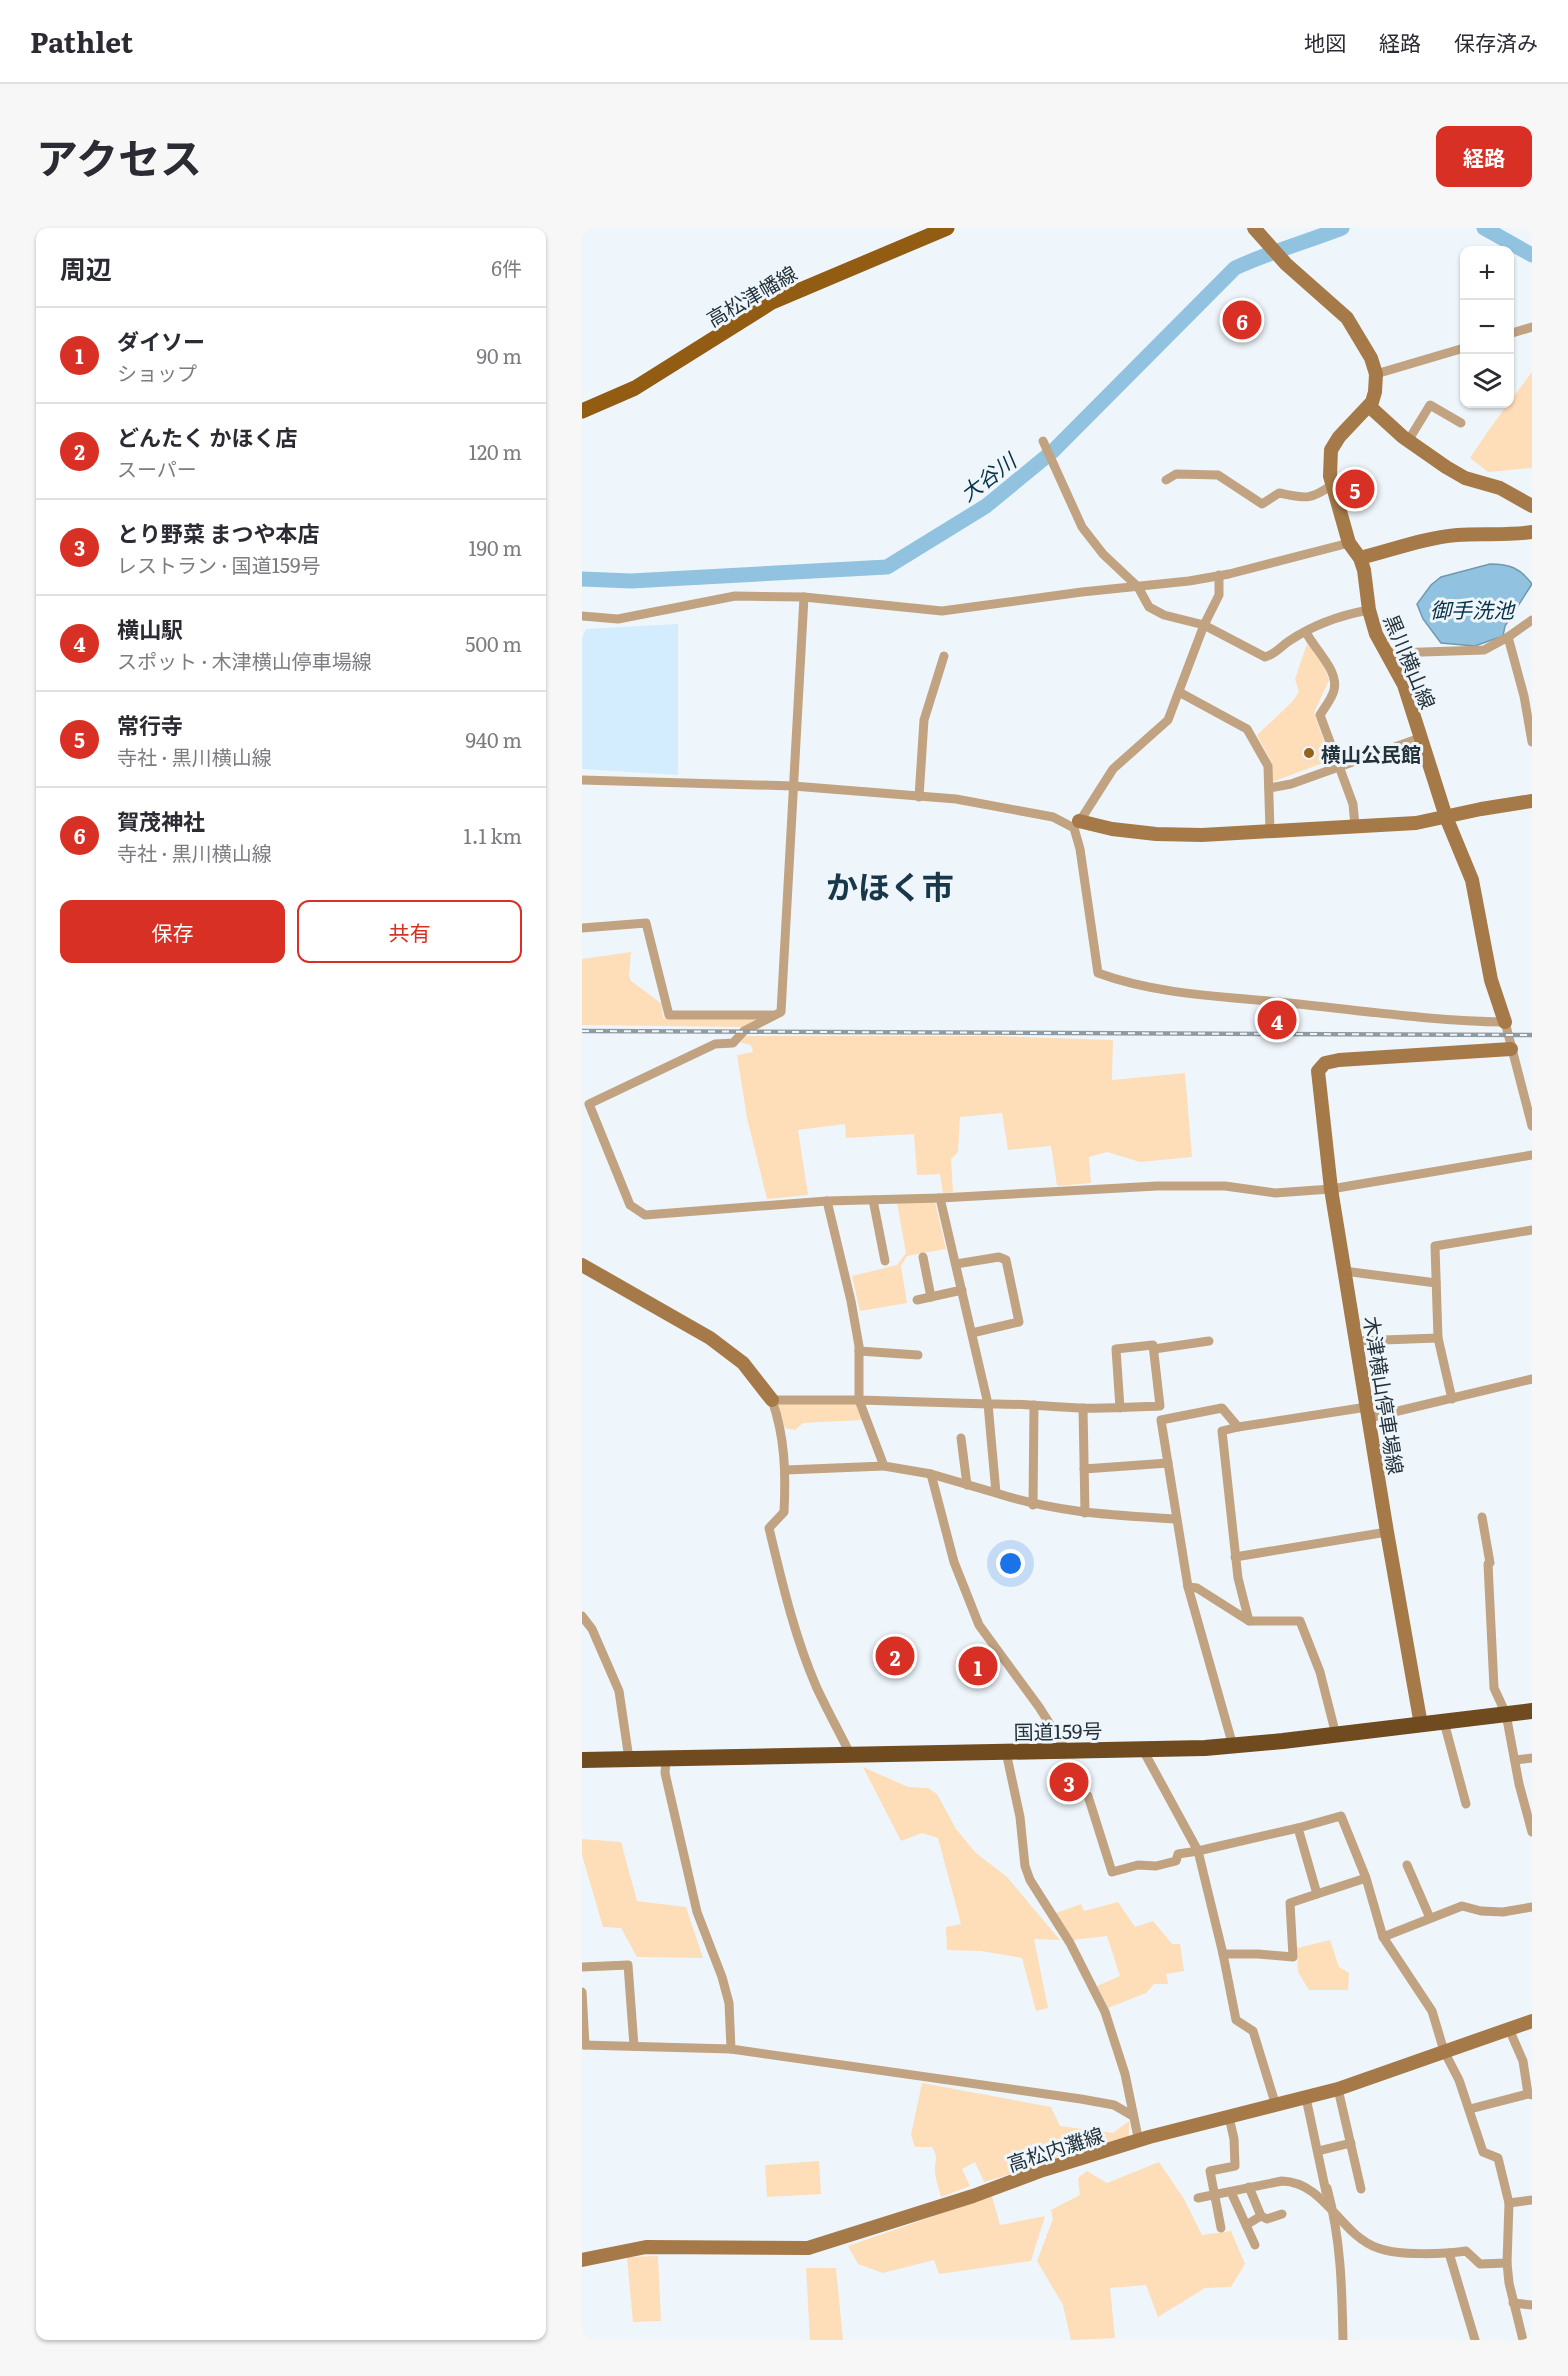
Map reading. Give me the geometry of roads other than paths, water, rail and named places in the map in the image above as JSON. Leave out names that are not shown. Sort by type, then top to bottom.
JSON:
[{"type":"highway","name":"国道159号","points":[[582,1760],[1143,1750],[1233,1746],[1532,1711]]},
{"type":"main road","name":"高松津幡線","points":[[582,411],[635,388],[772,302],[947,228]]},
{"type":"main road","points":[[1254,228],[1283,260],[1347,318],[1371,358],[1376,374],[1375,392],[1369,406],[1408,441],[1446,467],[1465,478],[1500,488],[1532,506]]},
{"type":"main road","name":"黒川横山線","points":[[1369,406],[1339,437],[1331,450],[1329,463],[1332,485],[1349,543],[1360,558],[1364,570],[1369,610],[1376,634],[1404,685],[1446,817],[1472,880],[1491,980],[1504,1022]]},
{"type":"main road","points":[[1360,558],[1432,539],[1458,535],[1509,536],[1532,532]]},
{"type":"main road","points":[[1077,825],[1156,834],[1202,835],[1416,824],[1532,801]]},
{"type":"main road","name":"木津横山停車場線","points":[[1421,1725],[1331,1189],[1318,1071],[1324,1063],[1339,1060],[1511,1049]]},
{"type":"main road","points":[[582,1265],[710,1338],[743,1363],[772,1400]]},
{"type":"main road","name":"高松内灘線","points":[[582,2260],[646,2247],[808,2248],[1149,2137],[1338,2089],[1532,2021]]},
{"type":"street","points":[[1514,332],[1532,327]]},
{"type":"street","points":[[1376,374],[1460,349]]},
{"type":"street","points":[[1408,441],[1430,405],[1461,423]]},
{"type":"street","points":[[1044,443],[1082,527],[1103,554],[1138,587],[1149,607],[1164,615],[1204,625],[1265,657],[1276,654],[1287,642],[1342,615],[1369,610]]},
{"type":"street","points":[[1166,480],[1176,474],[1218,475],[1262,504],[1279,493],[1303,499],[1320,494],[1332,485]]},
{"type":"street","points":[[582,616],[618,619],[735,596],[804,597],[942,611],[1219,576],[1349,543]]},
{"type":"street","points":[[1219,576],[1219,595],[1204,625],[1168,720],[1113,770],[1077,825],[1098,973],[1125,983],[1210,996],[1410,1017],[1504,1022],[1511,1049],[1528,1093],[1532,1126]]},
{"type":"street","points":[[804,597],[781,1012],[744,1031],[733,1043],[715,1044],[586,1106],[630,1205],[645,1215],[827,1201],[940,1198],[1157,1186],[1225,1186],[1275,1193],[1331,1189],[1532,1155]]},
{"type":"street","points":[[1384,649],[1394,653],[1485,650],[1532,620]]},
{"type":"street","points":[[1306,632],[1313,646],[1328,662],[1334,683],[1334,690],[1320,716],[1353,804],[1355,826]]},
{"type":"street","points":[[1508,637],[1524,696],[1532,742]]},
{"type":"street","points":[[919,796],[924,720],[944,656]]},
{"type":"street","points":[[1179,692],[1247,729],[1268,766],[1270,831]]},
{"type":"street","points":[[1269,788],[1291,784],[1420,738]]},
{"type":"street","points":[[582,780],[794,786],[956,799],[1053,817],[1077,825]]},
{"type":"street","points":[[582,928],[646,923],[669,1015],[774,1016]]},
{"type":"street","points":[[940,1198],[988,1404],[996,1493]]},
{"type":"street","points":[[873,1200],[885,1261]]},
{"type":"street","points":[[827,1201],[851,1300],[859,1351],[859,1400],[884,1467]]},
{"type":"street","points":[[1452,1399],[1438,1338],[1435,1246],[1532,1230]]},
{"type":"street","points":[[923,1257],[931,1297]]},
{"type":"street","points":[[956,1264],[999,1257],[1006,1260],[1019,1322],[972,1333]]},
{"type":"street","points":[[1344,1271],[1436,1283]]},
{"type":"street","points":[[917,1300],[962,1290]]},
{"type":"street","points":[[1356,1341],[1438,1338]]},
{"type":"street","points":[[1154,1349],[1209,1341]]},
{"type":"street","points":[[1120,1408],[1116,1349],[1153,1345],[1161,1420],[1188,1587],[1233,1746]]},
{"type":"street","points":[[859,1351],[918,1355]]},
{"type":"street","points":[[1249,1621],[1235,1557],[1222,1431],[1452,1399],[1532,1380]]},
{"type":"street","points":[[851,1756],[817,1687],[805,1656],[788,1605],[769,1528],[784,1512],[786,1470],[780,1422],[772,1400],[859,1400],[1083,1408],[1160,1406]]},
{"type":"street","points":[[1033,1505],[1034,1405]]},
{"type":"street","points":[[1083,1408],[1084,1514]]},
{"type":"street","points":[[1161,1420],[1222,1408],[1238,1427]]},
{"type":"street","points":[[961,1438],[967,1485]]},
{"type":"street","points":[[1084,1469],[1168,1463]]},
{"type":"street","points":[[786,1470],[884,1467],[931,1474],[1033,1505],[1084,1514],[1176,1519]]},
{"type":"street","points":[[931,1474],[954,1562],[980,1625],[1039,1707],[1067,1751]]},
{"type":"street","points":[[1482,1517],[1491,1563],[1488,1564],[1494,1688],[1506,1714],[1519,1784],[1532,1832]]},
{"type":"street","points":[[1235,1557],[1387,1532]]},
{"type":"street","points":[[1188,1587],[1197,1588],[1249,1621],[1300,1621],[1320,1672],[1336,1735]]},
{"type":"street","points":[[582,1616],[592,1629],[619,1690],[628,1759]]},
{"type":"street","points":[[1444,1722],[1466,1804]]},
{"type":"street","points":[[1143,1750],[1198,1851],[1236,2020],[1253,2031],[1276,2106]]},
{"type":"street","points":[[1006,1752],[1020,1817],[1025,1866],[1030,1880],[1070,1943],[1105,2012],[1125,2074],[1139,2142]]},
{"type":"street","points":[[1515,1760],[1532,1758]]},
{"type":"street","points":[[666,1759],[665,1773],[697,1912],[722,1977],[729,2003],[731,2049]]},
{"type":"street","points":[[1088,1796],[1112,1872],[1138,1865],[1156,1866],[1176,1861],[1178,1854],[1341,1816],[1366,1878],[1383,1937],[1432,2011],[1444,2051],[1459,2080],[1470,2109],[1483,2152],[1498,2158],[1509,2203],[1507,2263],[1513,2303],[1523,2340],[1532,2337]]},
{"type":"street","points":[[1298,1827],[1317,1894]]},
{"type":"street","points":[[1407,1865],[1430,1918]]},
{"type":"street","points":[[1223,1954],[1293,1957],[1290,1903],[1366,1878]]},
{"type":"street","points":[[1383,1937],[1462,1906],[1481,1911],[1503,1912],[1532,1907]]},
{"type":"street","points":[[582,1967],[628,1965],[634,2046]]},
{"type":"street","points":[[582,1992],[583,2045],[731,2049],[1092,2101],[1114,2105],[1133,2116]]},
{"type":"street","points":[[1470,2109],[1530,2095],[1523,2061],[1509,2029]]},
{"type":"street","points":[[1338,2089],[1361,2189]]},
{"type":"street","points":[[1306,2098],[1333,2212],[1342,2265],[1343,2340]]},
{"type":"street","points":[[1221,2228],[1210,2171],[1235,2166],[1234,2139],[1229,2117]]},
{"type":"street","points":[[1318,2151],[1351,2143]]},
{"type":"street","points":[[1198,2198],[1288,2181],[1299,2184],[1324,2200],[1333,2212],[1363,2240],[1380,2249],[1449,2253],[1466,2251],[1480,2264],[1507,2263]]},
{"type":"street","points":[[1249,2187],[1261,2216],[1267,2219],[1282,2214]]},
{"type":"street","points":[[1324,2200],[1326,2188]]},
{"type":"street","points":[[1231,2192],[1256,2245]]},
{"type":"street","points":[[1509,2203],[1532,2200]]},
{"type":"street","points":[[1246,2225],[1261,2216]]},
{"type":"street","points":[[1449,2253],[1475,2340]]},
{"type":"street","points":[[1513,2303],[1532,2305]]},
{"type":"water","name":"御手洗池","points":[[1490,564],[1514,568],[1532,584],[1505,626],[1503,636],[1475,646],[1441,643],[1423,619],[1417,604],[1431,585],[1441,577]]},
{"type":"waterway","name":"大谷川","points":[[582,579],[631,581],[887,567],[986,506],[1053,451],[1235,268],[1342,228]]},
{"type":"waterway","points":[[1484,228],[1532,255]]},
{"type":"railway","points":[[582,1031],[1532,1035]]},
{"type":"place","name":"賀茂神社","points":[[1242,320]]},
{"type":"place","name":"常行寺","points":[[1355,489]]},
{"type":"place","name":"横山公民館","points":[[1309,753]]},
{"type":"place","name":"横山駅","points":[[1277,1020]]},
{"type":"place","name":"どんたく かほく店","points":[[895,1656]]},
{"type":"place","name":"ダイソー","points":[[978,1666]]},
{"type":"place","name":"とり野菜 まつや本店","points":[[1069,1782]]},
{"type":"district","name":"かほく市","points":[[890,885]]}]
